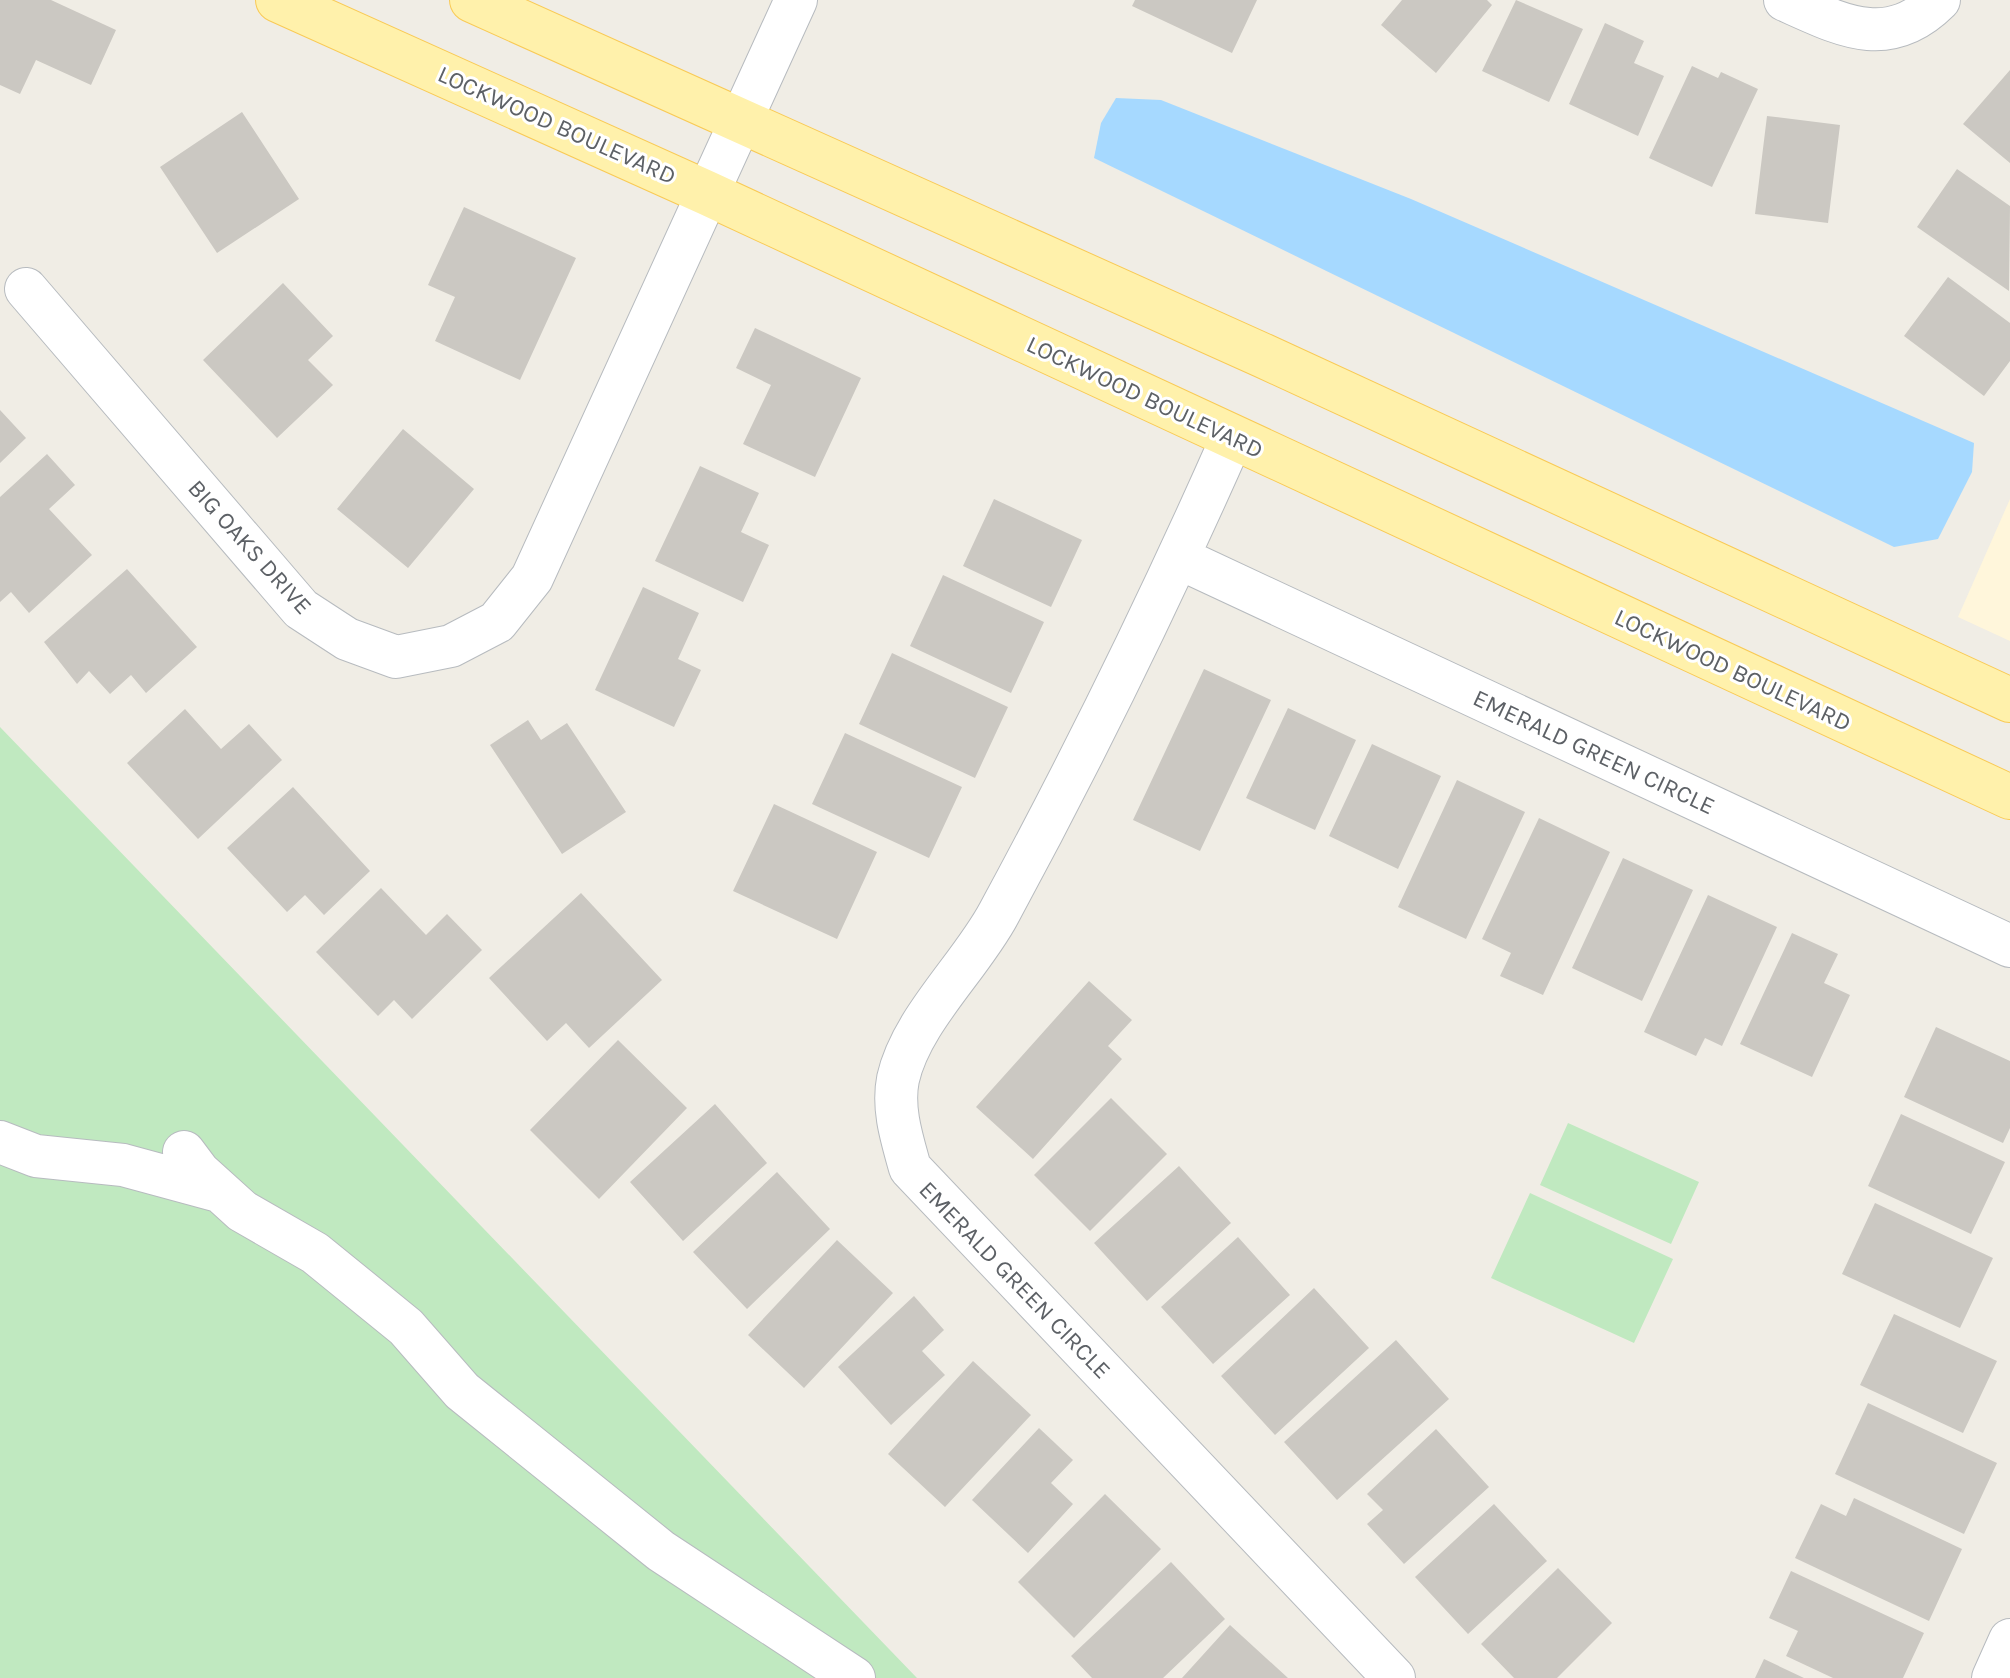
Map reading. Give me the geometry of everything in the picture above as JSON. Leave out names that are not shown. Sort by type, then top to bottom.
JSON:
[{"type":"main road","name":"LOCKWOOD BOULEVARD","points":[[278,0],[707,193],[2010,797]]},
{"type":"main road","points":[[472,0],[1264,356],[2010,700]]},
{"type":"street","name":"BIG OAKS DRIVE","points":[[26,289],[301,609],[347,639],[396,657],[451,646],[497,622],[532,578],[796,0]]},
{"type":"street","points":[[1785,0],[1834,22],[1879,32],[1923,16],[1939,0]]},
{"type":"street","name":"EMERALD GREEN CIRCLE","points":[[1232,438],[1179,558],[998,917],[911,1044],[898,1079],[896,1115],[910,1168],[1394,1678]]},
{"type":"street","name":"EMERALD GREEN CIRCLE","points":[[1179,558],[2010,946]]},
{"type":"street","points":[[0,1142],[36,1156],[123,1165],[220,1191]]},
{"type":"street","points":[[184,1152],[199,1172],[255,1220],[315,1253],[380,1304],[419,1340],[462,1391],[661,1551],[854,1678]]},
{"type":"street","points":[[1993,1678],[2010,1640]]},
{"type":"shaded area","points":[[2010,499],[2010,641],[1958,617]]},
{"type":"green space","points":[[0,727],[917,1678],[0,1678]]},
{"type":"green space","points":[[1568,1123],[1699,1182],[1671,1244],[1540,1185]]},
{"type":"green space","points":[[1530,1193],[1673,1259],[1634,1343],[1491,1278]]},
{"type":"water","points":[[1116,98],[1161,100],[1411,199],[1974,443],[1972,472],[1938,539],[1894,547],[1094,158],[1101,123]]},
{"type":"building","points":[[0,0],[51,0],[116,30],[91,85],[36,60],[20,94],[0,85]]},
{"type":"building","points":[[1135,0],[1257,0],[1232,53],[1132,6]]},
{"type":"building","points":[[1402,0],[1487,0],[1492,5],[1436,73],[1381,25]]},
{"type":"building","points":[[1516,0],[1583,29],[1549,102],[1482,71]]},
{"type":"building","points":[[1605,23],[1644,41],[1634,63],[1664,76],[1638,136],[1569,104]]},
{"type":"building","points":[[1692,66],[1718,78],[1721,72],[1758,89],[1712,187],[1649,158]]},
{"type":"building","points":[[2010,70],[2010,163],[1963,124]]},
{"type":"building","points":[[242,112],[299,199],[217,253],[160,167]]},
{"type":"building","points":[[1767,116],[1840,125],[1828,223],[1755,214]]},
{"type":"building","points":[[1957,169],[2010,206],[2009,291],[1917,227]]},
{"type":"building","points":[[464,207],[576,258],[520,380],[435,341],[455,297],[428,285]]},
{"type":"building","points":[[1948,277],[2010,323],[2010,361],[1984,396],[1904,336]]},
{"type":"building","points":[[283,283],[333,336],[308,360],[333,385],[277,438],[203,360]]},
{"type":"building","points":[[755,328],[861,378],[815,477],[743,444],[771,385],[736,368]]},
{"type":"building","points":[[0,410],[26,438],[0,463]]},
{"type":"building","points":[[403,429],[474,489],[408,568],[337,509]]},
{"type":"building","points":[[47,454],[75,485],[49,509],[92,555],[29,613],[11,592],[0,602],[0,497]]},
{"type":"building","points":[[700,466],[759,493],[741,532],[769,545],[743,602],[655,561]]},
{"type":"building","points":[[994,499],[1082,540],[1051,607],[963,566]]},
{"type":"building","points":[[127,569],[197,647],[146,693],[131,675],[110,694],[89,671],[77,684],[44,642]]},
{"type":"building","points":[[943,575],[1044,622],[1011,693],[910,646]]},
{"type":"building","points":[[643,587],[699,613],[678,659],[701,670],[674,727],[595,690]]},
{"type":"building","points":[[892,653],[1008,707],[975,778],[859,724]]},
{"type":"building","points":[[1204,669],[1271,700],[1200,851],[1133,820]]},
{"type":"building","points":[[1288,708],[1356,740],[1315,830],[1246,798]]},
{"type":"building","points":[[185,709],[221,749],[249,724],[282,760],[198,839],[127,763]]},
{"type":"building","points":[[528,720],[541,740],[567,723],[626,812],[562,854],[490,745]]},
{"type":"building","points":[[845,733],[962,787],[929,858],[812,804]]},
{"type":"building","points":[[1372,744],[1441,776],[1398,869],[1329,836]]},
{"type":"building","points":[[1457,780],[1525,812],[1466,939],[1398,907]]},
{"type":"building","points":[[293,787],[370,871],[324,915],[305,895],[287,912],[227,848]]},
{"type":"building","points":[[774,804],[877,852],[837,939],[733,891]]},
{"type":"building","points":[[1539,818],[1610,852],[1543,995],[1500,976],[1511,953],[1482,939]]},
{"type":"building","points":[[1623,858],[1693,890],[1642,1001],[1572,968]]},
{"type":"building","points":[[381,888],[426,935],[447,914],[482,950],[412,1019],[394,1000],[378,1016],[316,952]]},
{"type":"building","points":[[581,893],[662,980],[589,1048],[566,1023],[547,1041],[489,978]]},
{"type":"building","points":[[1708,895],[1777,927],[1722,1046],[1705,1038],[1696,1056],[1644,1032]]},
{"type":"building","points":[[1792,933],[1838,954],[1824,983],[1850,995],[1812,1077],[1740,1044]]},
{"type":"building","points":[[1089,981],[1132,1020],[1108,1046],[1122,1059],[1033,1159],[976,1107]]},
{"type":"building","points":[[1936,1027],[2010,1061],[2010,1128],[2003,1143],[1904,1097]]},
{"type":"building","points":[[618,1040],[687,1108],[599,1199],[530,1130]]},
{"type":"building","points":[[1111,1098],[1167,1154],[1090,1231],[1034,1175]]},
{"type":"building","points":[[715,1104],[767,1163],[683,1241],[630,1182]]},
{"type":"building","points":[[1901,1114],[2005,1162],[1971,1234],[1868,1186]]},
{"type":"building","points":[[1179,1166],[1231,1223],[1147,1301],[1094,1243]]},
{"type":"building","points":[[777,1172],[830,1229],[747,1309],[693,1252]]},
{"type":"building","points":[[1875,1203],[1993,1258],[1960,1328],[1842,1274]]},
{"type":"building","points":[[1238,1237],[1290,1295],[1213,1364],[1161,1307]]},
{"type":"building","points":[[837,1240],[893,1293],[804,1388],[748,1335]]},
{"type":"building","points":[[1314,1288],[1369,1348],[1275,1435],[1221,1376]]},
{"type":"building","points":[[914,1296],[944,1330],[922,1351],[945,1375],[891,1425],[838,1367]]},
{"type":"building","points":[[1894,1314],[1997,1361],[1963,1433],[1860,1385]]},
{"type":"building","points":[[1396,1340],[1449,1399],[1337,1500],[1284,1442]]},
{"type":"building","points":[[973,1361],[1031,1415],[945,1507],[888,1454]]},
{"type":"building","points":[[1868,1403],[1997,1463],[1964,1534],[1835,1474]]},
{"type":"building","points":[[1039,1428],[1073,1460],[1051,1483],[1073,1504],[1028,1553],[972,1500]]},
{"type":"building","points":[[1436,1429],[1489,1487],[1404,1564],[1367,1524],[1383,1510],[1367,1494]]},
{"type":"building","points":[[1105,1494],[1161,1549],[1074,1638],[1018,1582]]},
{"type":"building","points":[[1854,1498],[1962,1549],[1929,1621],[1795,1558],[1821,1504],[1846,1516]]},
{"type":"building","points":[[1494,1504],[1547,1561],[1468,1634],[1415,1577]]},
{"type":"building","points":[[1171,1562],[1225,1619],[1163,1678],[1092,1678],[1071,1656]]},
{"type":"building","points":[[1558,1568],[1612,1623],[1557,1678],[1514,1678],[1481,1644]]},
{"type":"building","points":[[1791,1571],[1924,1633],[1903,1678],[1833,1678],[1786,1656],[1798,1631],[1769,1618]]},
{"type":"building","points":[[1230,1625],[1288,1678],[1182,1678]]},
{"type":"building","points":[[1764,1659],[1804,1678],[1755,1678]]}]
